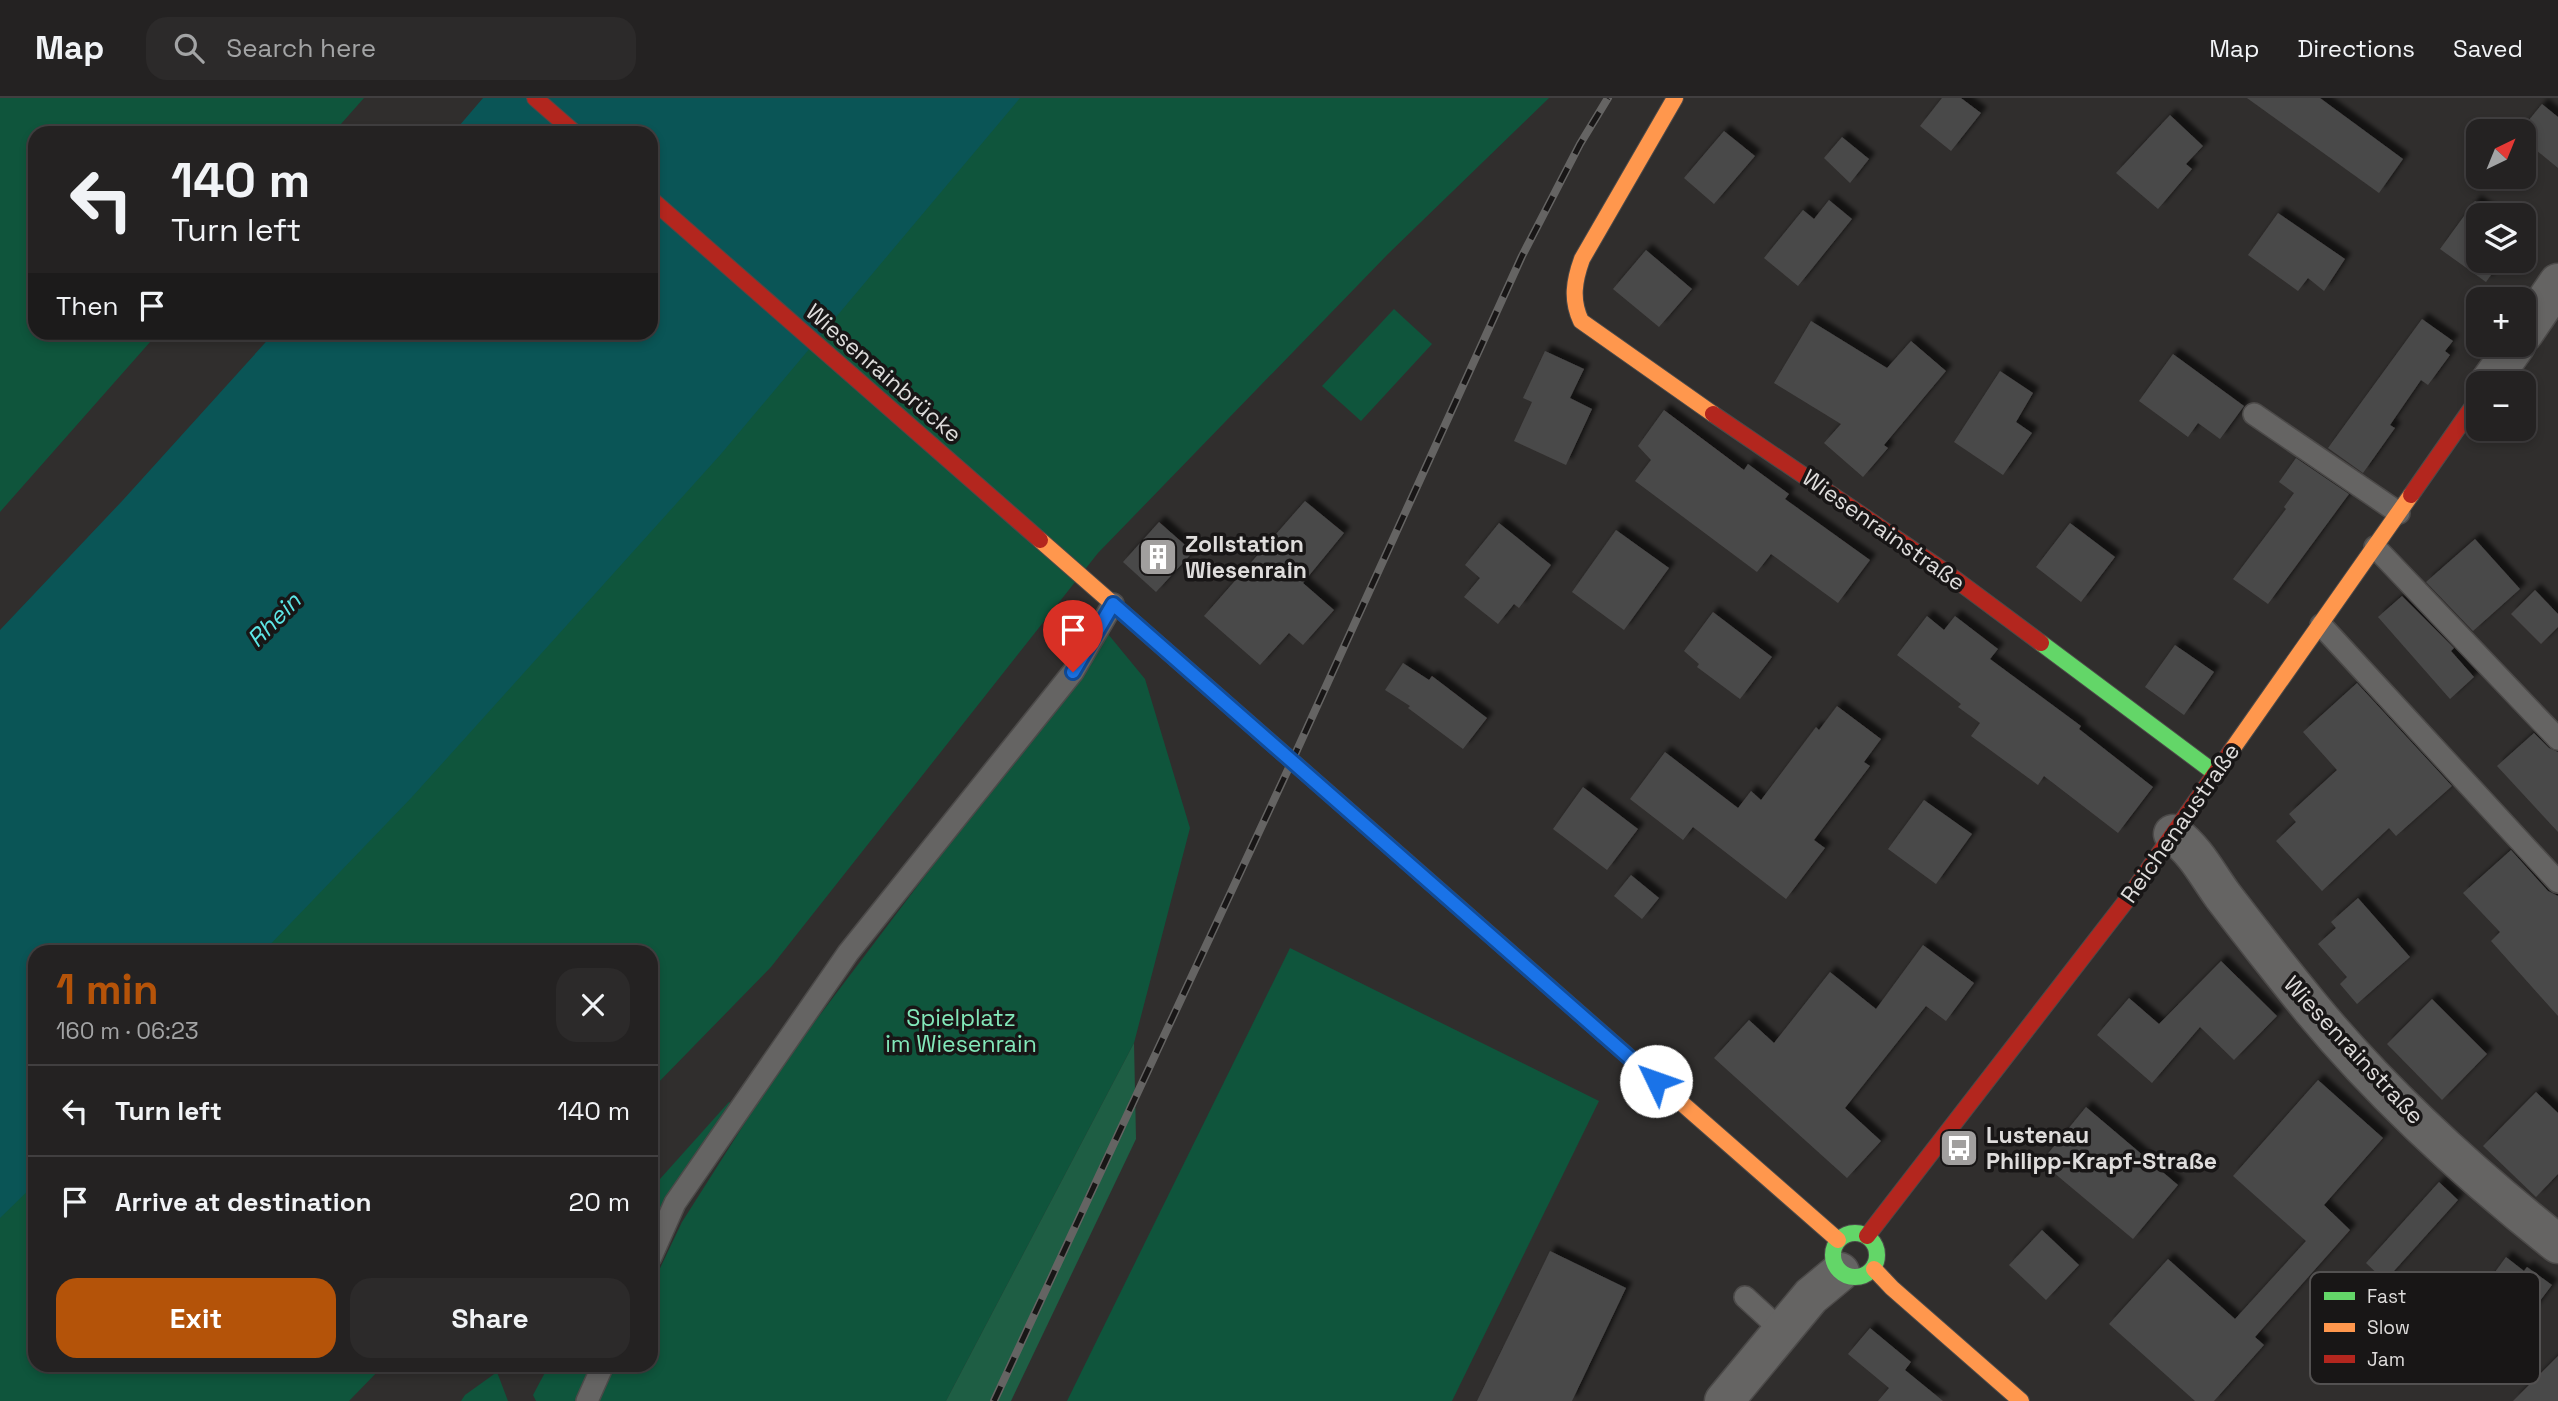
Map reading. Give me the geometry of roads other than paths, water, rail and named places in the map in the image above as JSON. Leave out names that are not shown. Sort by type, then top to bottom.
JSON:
[{"type":"street","points":[[535,98],[567,126]]},
{"type":"street","name":"Wiesenrainstraße","points":[[1675,98],[1582,259],[1574,279],[1576,311],[1581,321],[1644,367],[1947,573],[2216,773]]},
{"type":"street","name":"Wiesenrainbrücke","points":[[658,205],[1113,604],[1851,1260],[1892,1289],[2021,1401]]},
{"type":"street","points":[[2536,315],[2558,283]]},
{"type":"street","name":"Reichenaustraße","points":[[1867,1236],[2126,901],[2466,416]]},
{"type":"street","name":"Wiesenrainstraße","points":[[2174,834],[2196,855],[2261,946],[2319,1017],[2390,1094],[2447,1150],[2558,1244]]},
{"type":"street","points":[[1724,1401],[1811,1296],[1851,1260],[1878,1260],[1877,1250],[1867,1236],[1849,1234],[1851,1260]]},
{"type":"lane","points":[[2254,414],[2399,513]]},
{"type":"lane","points":[[2375,547],[2558,739]]},
{"type":"lane","points":[[1060,663],[1113,604]]},
{"type":"lane","points":[[658,1241],[675,1203],[848,953],[1073,672],[1113,604]]},
{"type":"lane","points":[[2321,625],[2558,882]]},
{"type":"lane","points":[[1745,1297],[1781,1330]]},
{"type":"lane","points":[[587,1401],[600,1372]]},
{"type":"water","name":"Rhein","points":[[483,98],[1020,98],[721,454],[412,797],[270,945],[28,945],[28,1191],[0,1218],[0,630],[123,500],[268,340],[658,340],[658,126],[459,126]]},
{"type":"railway","points":[[994,1401],[1292,761],[1522,256],[1580,144],[1608,98]]},
{"type":"place","name":"Zollstation Wiesenrain","points":[[1158,557]]},
{"type":"place","name":"Lustenau Philipp-Krapf-Straße","points":[[1959,1148]]},
{"type":"park label","name":"Spielplatz im Wiesenrain","points":[[961,1031]]}]
